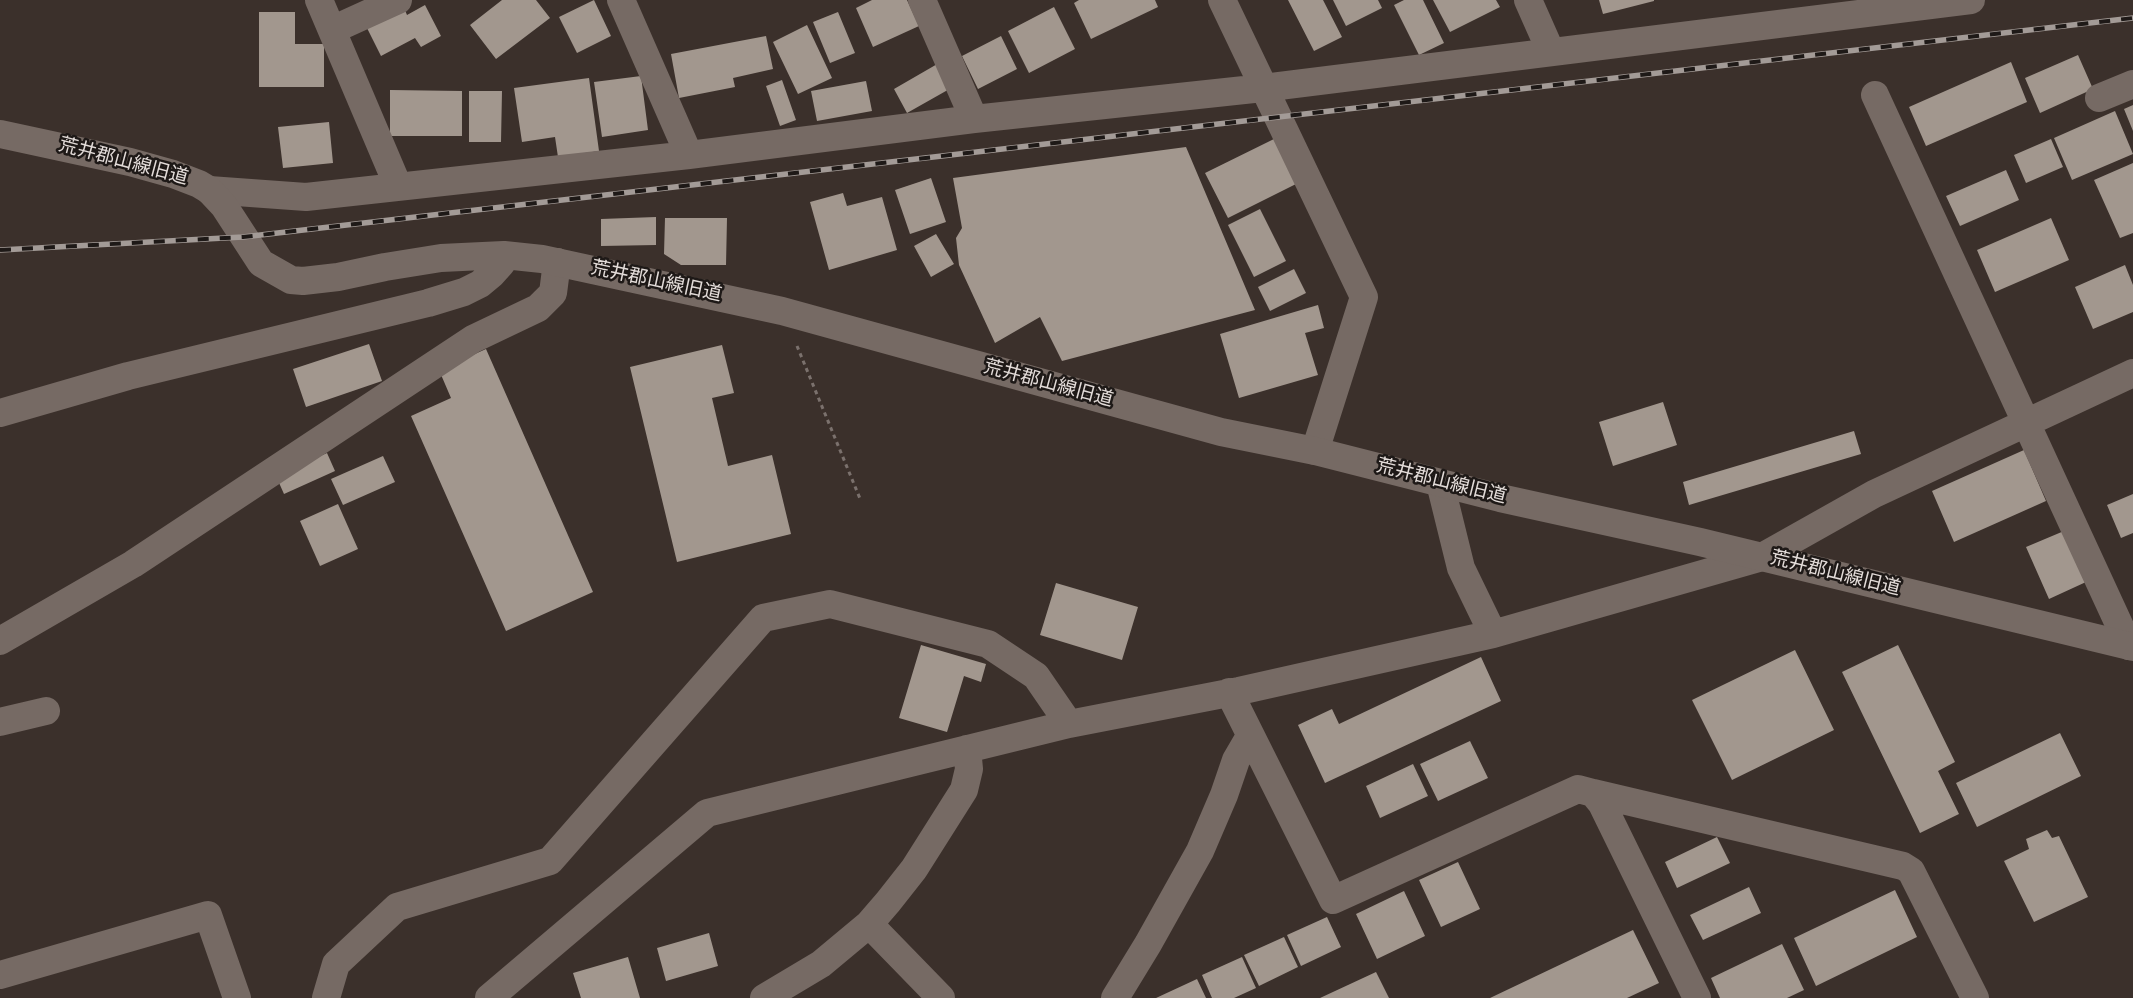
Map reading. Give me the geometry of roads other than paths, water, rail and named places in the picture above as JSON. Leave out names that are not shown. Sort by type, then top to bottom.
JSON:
[{"type":"street","points":[[319,0],[398,186]]},
{"type":"street","points":[[332,30],[398,0]]},
{"type":"street","points":[[621,0],[690,155]]},
{"type":"street","points":[[922,0],[974,118]]},
{"type":"street","points":[[1222,0],[1364,296],[1315,451]]},
{"type":"street","points":[[1528,0],[1551,52]]},
{"type":"street","points":[[209,190],[306,197],[690,155],[974,118],[1263,88],[1971,0]]},
{"type":"street","points":[[2100,98],[2133,84]]},
{"type":"street","points":[[1875,95],[2132,649]]},
{"type":"street","name":"荒井郡山線旧道","points":[[0,134],[130,162],[174,174],[198,184],[209,190],[224,206],[262,263],[291,280],[303,281],[338,277],[385,266],[441,258],[504,255],[527,256],[782,311],[1221,432],[1315,451],[1500,498],[1762,557],[2132,649]]},
{"type":"street","points":[[0,413],[128,376],[428,303],[464,292],[480,284],[492,274],[501,264],[504,255]]},
{"type":"street","points":[[0,641],[132,564],[473,339],[538,308],[553,293],[556,262]]},
{"type":"street","points":[[489,998],[707,813],[1069,724],[1229,692],[1493,634],[1762,557],[1874,494],[2133,373]]},
{"type":"street","points":[[1440,483],[1461,568],[1493,634]]},
{"type":"street","points":[[326,998],[336,964],[397,907],[550,861],[763,618],[830,604],[988,644],[1036,676],[1069,724]]},
{"type":"street","points":[[1229,692],[1332,900],[1578,789],[1903,866],[1911,871],[1975,998]]},
{"type":"street","points":[[0,722],[46,711]]},
{"type":"street","points":[[1115,998],[1148,944],[1200,851],[1224,795],[1236,760],[1250,736]]},
{"type":"street","points":[[764,998],[821,964],[869,924],[914,869],[964,790],[970,769],[967,749]]},
{"type":"street","points":[[1594,793],[1602,804],[1697,998]]},
{"type":"street","points":[[0,975],[208,915],[237,998]]},
{"type":"street","points":[[869,924],[941,998]]},
{"type":"railway","points":[[0,250],[243,237],[2133,18]]}]
